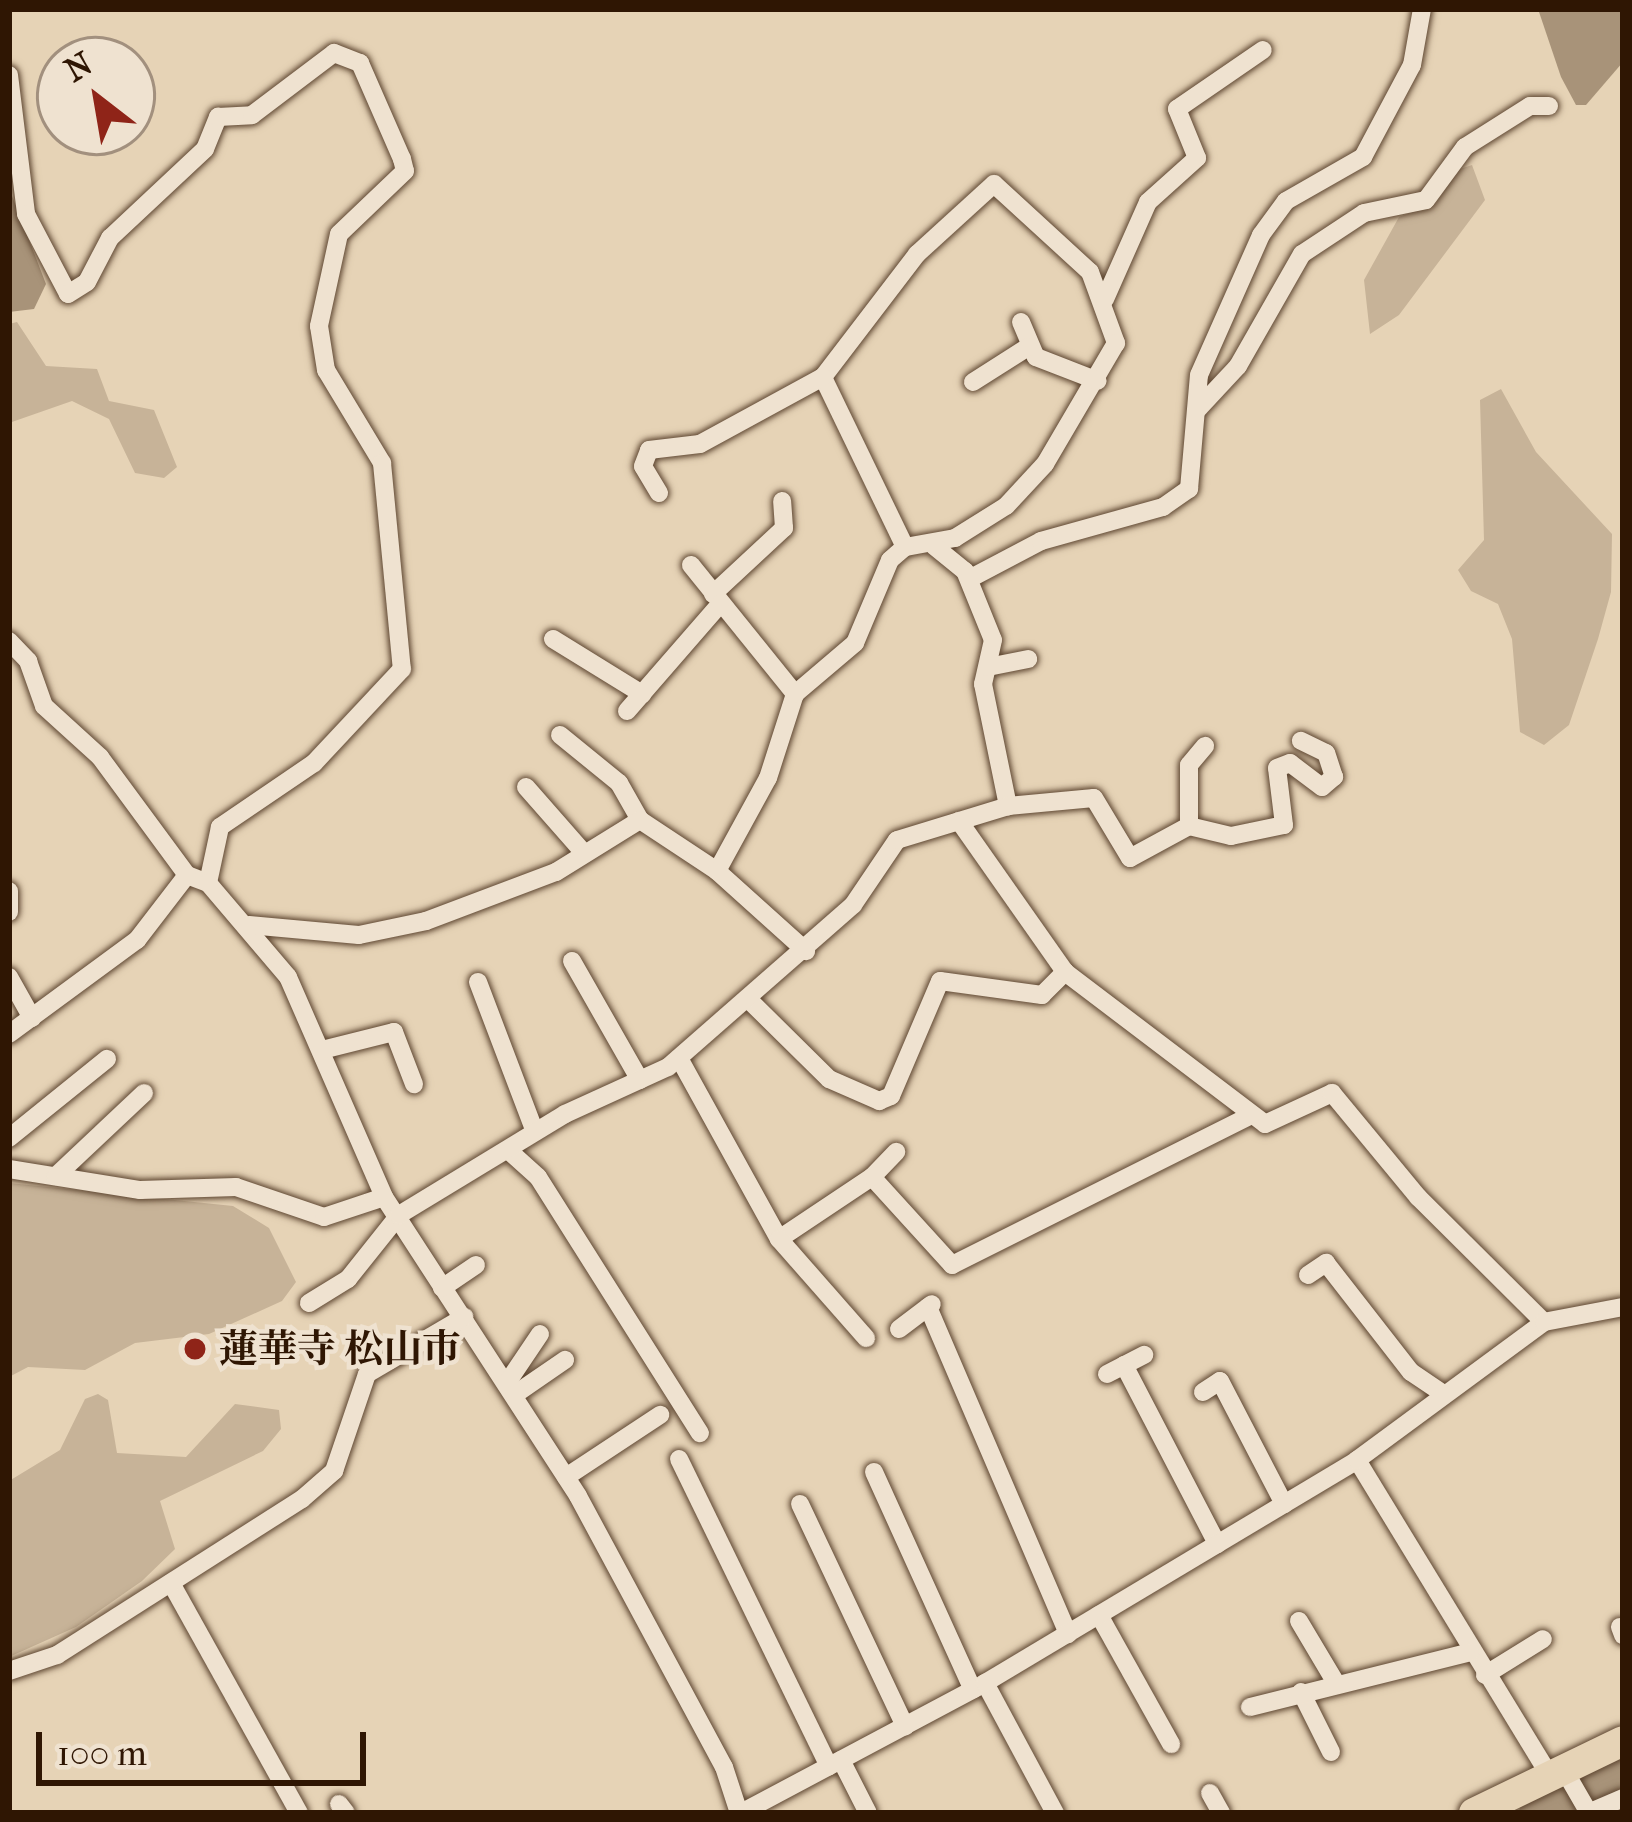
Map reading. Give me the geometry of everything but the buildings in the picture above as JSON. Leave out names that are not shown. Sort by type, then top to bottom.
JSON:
[{"type":"main road","points":[[1474,1813],[1623,1741]]},
{"type":"street","points":[[969,579],[1041,541],[1179,500],[1194,477],[1198,375],[1267,224],[1286,201],[1363,157],[1412,65],[1422,9]]},
{"type":"street","points":[[1106,299],[1148,202],[1197,158],[1177,109],[1263,50]]},
{"type":"street","points":[[9,75],[26,214],[68,294],[87,282],[110,238],[186,172],[218,117],[252,115],[334,53],[360,63],[405,171],[338,234],[320,326],[326,370],[382,463],[402,670],[314,763],[220,827],[208,883]]},
{"type":"street","points":[[1195,415],[1238,366],[1302,254],[1364,213],[1426,200],[1465,147],[1530,106],[1549,106]]},
{"type":"street","points":[[659,494],[643,466],[649,450],[664,441],[700,444],[823,376],[917,254],[994,184],[1077,258],[1106,299],[1116,343],[1098,381],[1006,506],[934,546],[905,547],[890,560],[855,643],[795,694],[768,778],[717,871]]},
{"type":"street","points":[[1021,322],[1028,347],[1098,381]]},
{"type":"street","points":[[973,382],[1028,347]]},
{"type":"street","points":[[823,376],[905,547]]},
{"type":"street","points":[[626,711],[716,599],[784,528],[782,501]]},
{"type":"street","points":[[934,546],[969,579],[993,640],[988,667],[1008,806]]},
{"type":"street","points":[[691,565],[795,694]]},
{"type":"street","points":[[553,639],[641,694]]},
{"type":"street","points":[[9,641],[44,706],[100,757],[187,874],[208,883],[248,925],[326,1049],[384,1197],[566,1477],[724,1767],[740,1813],[979,1687],[1358,1460],[1544,1322],[1623,1306]]},
{"type":"street","points":[[988,667],[1028,659]]},
{"type":"street","points":[[560,735],[619,783],[640,820],[717,871],[806,951]]},
{"type":"street","points":[[308,1303],[348,1279],[399,1215],[536,1132],[679,1058],[853,905],[898,840],[1008,806],[1094,798],[1130,858],[1189,826],[1231,836],[1284,825],[1277,768],[1290,763],[1322,787],[1334,777],[1326,753],[1301,741]]},
{"type":"street","points":[[1189,826],[1189,765],[1205,746]]},
{"type":"street","points":[[526,788],[584,853]]},
{"type":"street","points":[[248,925],[382,930],[514,890],[640,820]]},
{"type":"street","points":[[959,821],[1065,972],[1251,1115],[1273,1126],[1332,1093],[1418,1197],[1544,1322]]},
{"type":"street","points":[[9,1034],[137,940],[187,874]]},
{"type":"street","points":[[9,890],[9,912]]},
{"type":"street","points":[[572,961],[640,1080]]},
{"type":"street","points":[[748,999],[829,1079],[879,1102],[891,1096],[940,981],[1042,995],[1065,972]]},
{"type":"street","points":[[9,977],[32,1018]]},
{"type":"street","points":[[478,982],[536,1132]]},
{"type":"street","points":[[326,1049],[394,1033],[414,1084]]},
{"type":"street","points":[[9,1138],[107,1058]]},
{"type":"street","points":[[679,1058],[779,1238],[866,1338]]},
{"type":"street","points":[[56,1176],[144,1093]]},
{"type":"street","points":[[872,1177],[952,1265],[1251,1115]]},
{"type":"street","points":[[508,1150],[538,1177],[700,1433]]},
{"type":"street","points":[[779,1238],[872,1177],[896,1152]]},
{"type":"street","points":[[9,1169],[140,1190],[236,1187],[324,1217],[384,1197]]},
{"type":"street","points":[[1308,1274],[1326,1263],[1411,1372],[1444,1394]]},
{"type":"street","points":[[442,1288],[476,1265]]},
{"type":"street","points":[[899,1329],[930,1306],[1068,1634]]},
{"type":"street","points":[[9,1672],[57,1655],[334,1471],[368,1374],[464,1317]]},
{"type":"street","points":[[510,1389],[540,1334]]},
{"type":"street","points":[[1144,1355],[1116,1369],[1217,1544]]},
{"type":"street","points":[[510,1389],[565,1360]]},
{"type":"street","points":[[1203,1392],[1220,1381],[1284,1504]]},
{"type":"street","points":[[566,1477],[660,1415]]},
{"type":"street","points":[[679,1459],[835,1763],[868,1813]]},
{"type":"street","points":[[1358,1460],[1484,1675],[1586,1810],[1623,1798]]},
{"type":"street","points":[[874,1472],[979,1687],[1054,1813]]},
{"type":"street","points":[[800,1504],[905,1726]]},
{"type":"street","points":[[171,1583],[298,1813]]},
{"type":"street","points":[[1099,1615],[1171,1744]]},
{"type":"street","points":[[1299,1621],[1336,1683]]},
{"type":"street","points":[[1484,1675],[1543,1639]]},
{"type":"street","points":[[1250,1707],[1470,1652]]},
{"type":"street","points":[[1301,1692],[1331,1752]]},
{"type":"street","points":[[1210,1793],[1221,1813]]},
{"type":"shaded area","points":[[1538,9],[1623,9],[1623,62],[1586,105],[1576,105],[1561,77]]},
{"type":"shaded area","points":[[1472,165],[1485,200],[1399,315],[1370,334],[1364,280],[1399,217],[1436,203],[1457,170]]},
{"type":"shaded area","points":[[9,188],[46,284],[34,309],[9,312]]},
{"type":"shaded area","points":[[17,322],[46,366],[97,369],[109,401],[154,410],[177,467],[164,478],[135,473],[109,419],[72,401],[9,423],[9,324]]},
{"type":"shaded area","points":[[1501,389],[1536,452],[1612,534],[1611,592],[1598,639],[1569,725],[1544,745],[1520,732],[1512,639],[1498,604],[1471,591],[1458,570],[1484,540],[1480,400]]},
{"type":"shaded area","points":[[9,1183],[233,1206],[269,1228],[296,1282],[282,1301],[209,1334],[135,1343],[85,1370],[28,1367],[9,1377]]},
{"type":"shaded area","points":[[98,1394],[108,1400],[117,1453],[186,1457],[235,1404],[279,1410],[281,1429],[263,1451],[160,1501],[175,1549],[142,1581],[76,1627],[9,1657],[9,1481],[60,1450],[85,1399]]},
{"type":"waterway","points":[[1538,1813],[1623,1771]]},
{"type":"place","name":"蓮華寺 松山市","points":[[195,1349]]}]
